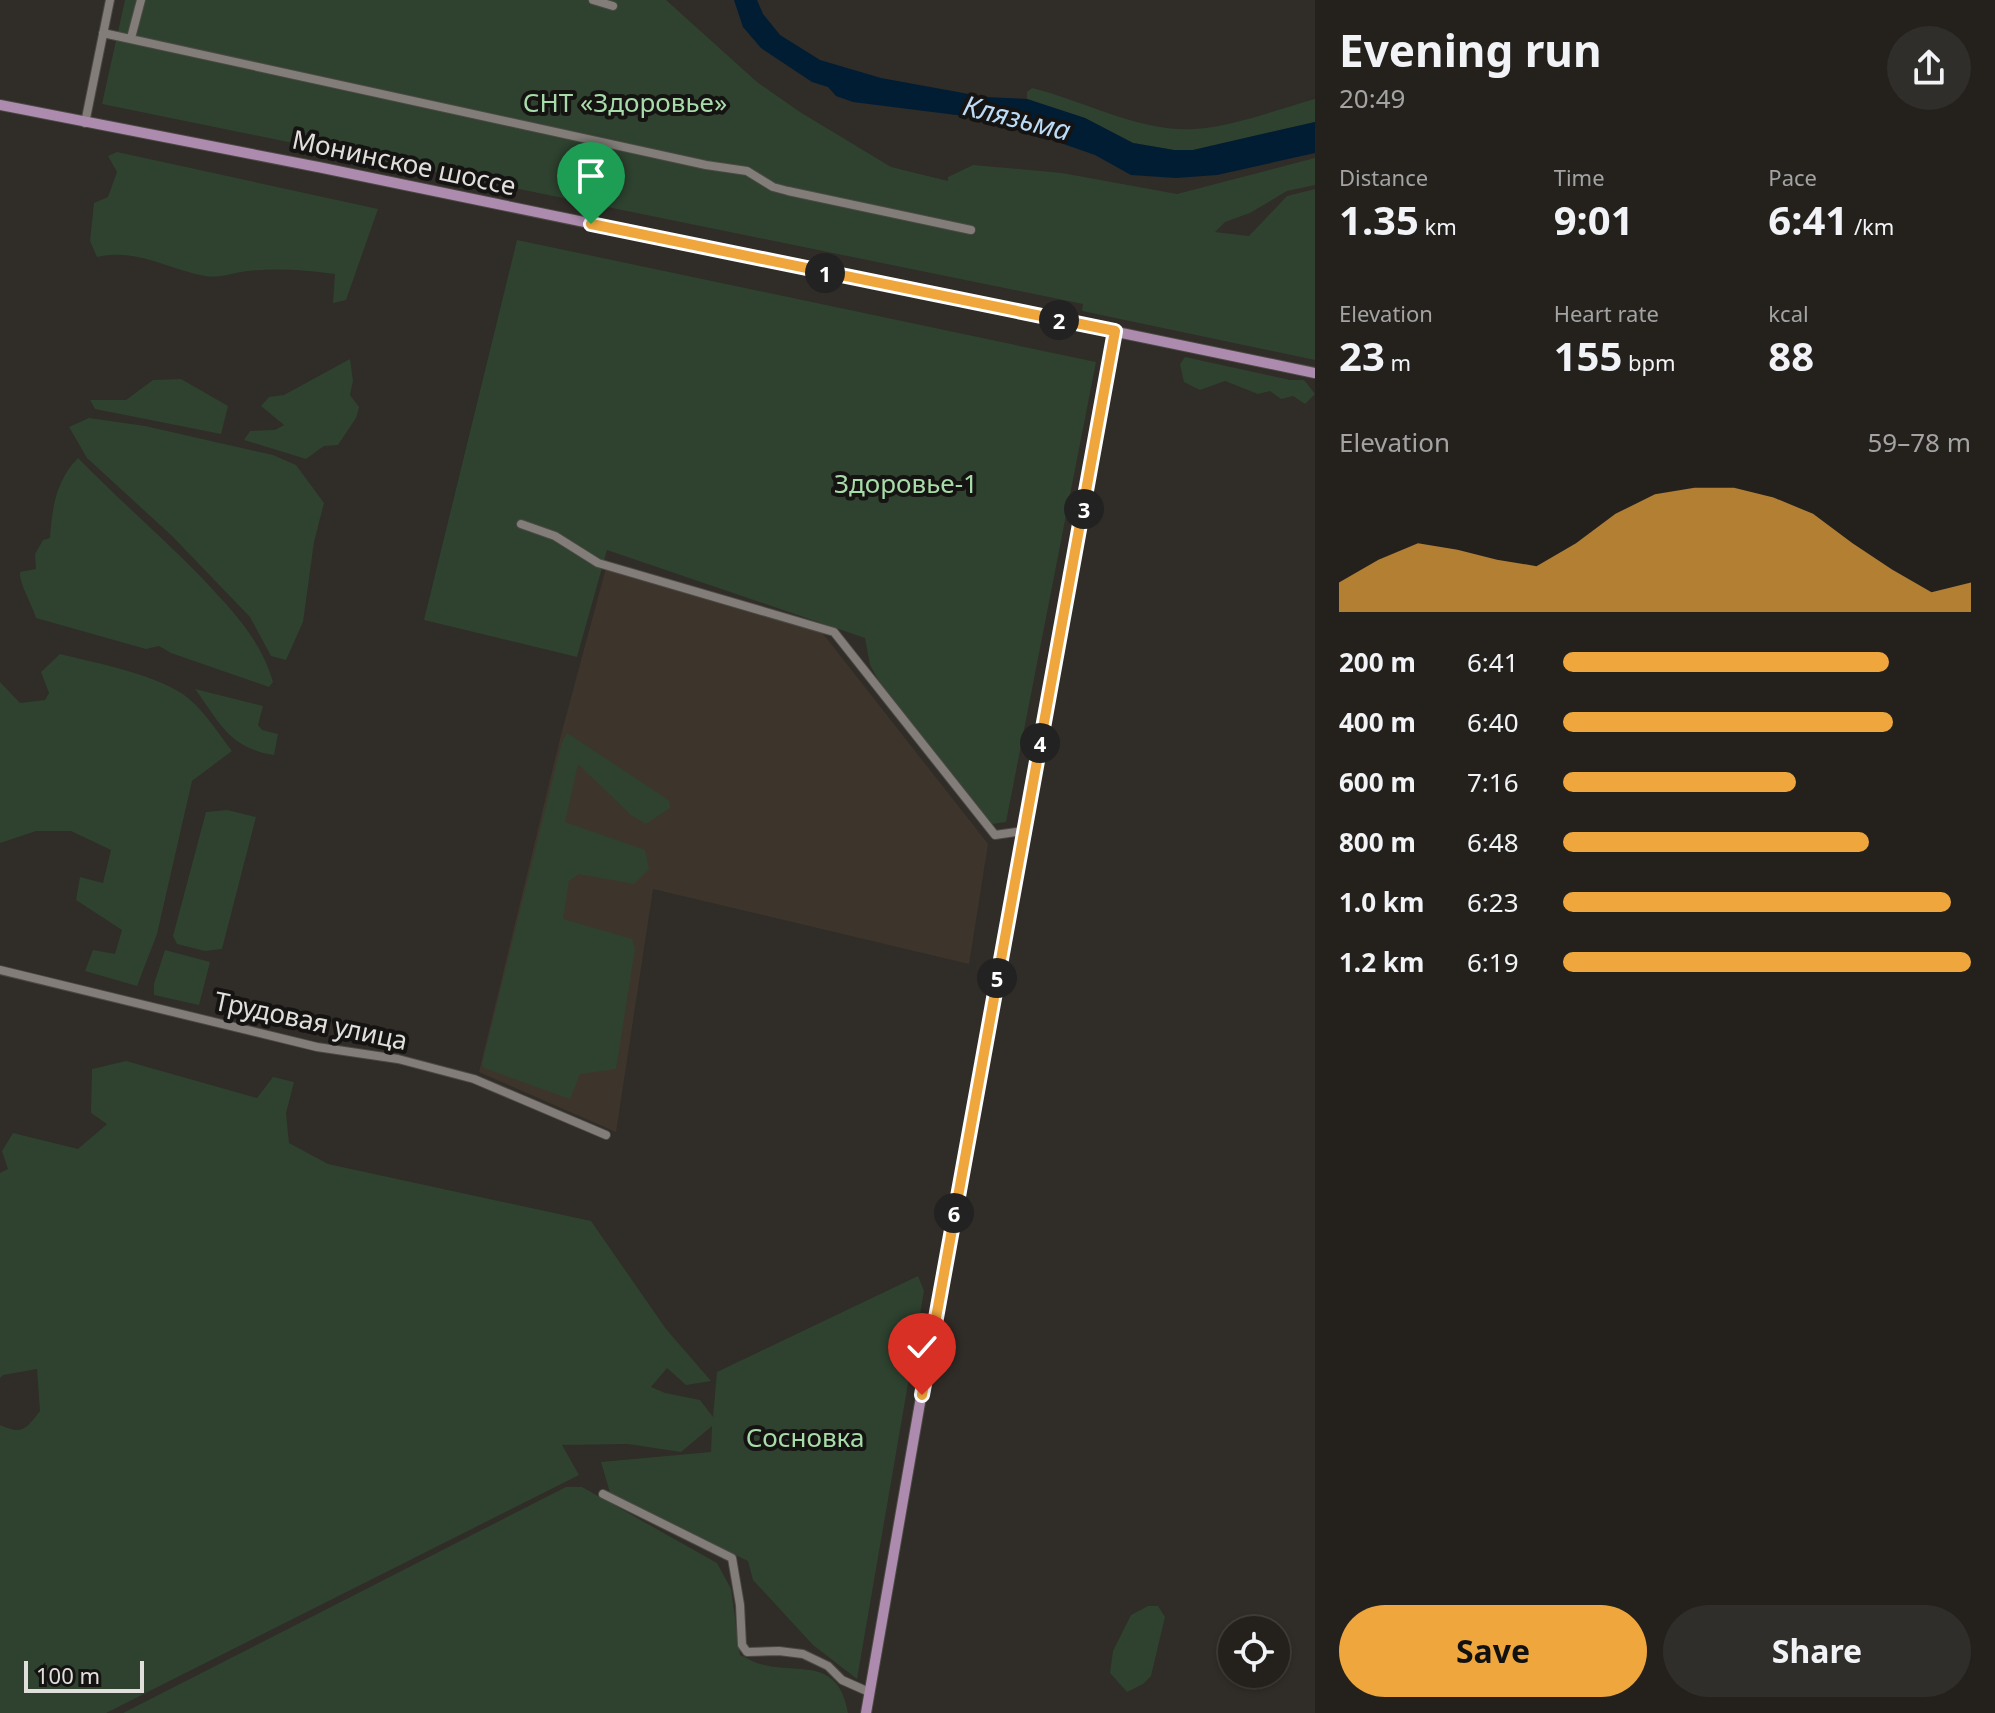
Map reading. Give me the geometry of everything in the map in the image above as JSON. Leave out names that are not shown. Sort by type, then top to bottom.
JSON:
[{"type":"main road","name":"Монинское шоссе","points":[[0,105],[333,170],[1315,373]]},
{"type":"main road","points":[[866,1713],[1115,331]]},
{"type":"street","points":[[85,123],[110,0]]},
{"type":"street","points":[[131,38],[141,0]]},
{"type":"street","points":[[593,0],[613,6]]},
{"type":"street","points":[[103,33],[698,163],[738,169],[788,191],[971,230]]},
{"type":"street","points":[[521,524],[555,536],[598,563],[834,632],[995,835],[1024,831]]},
{"type":"street","name":"Трудовая улица","points":[[0,970],[317,1047],[398,1059],[474,1079],[606,1135]]},
{"type":"street","points":[[603,1494],[732,1558],[740,1605],[742,1645],[747,1652],[803,1654],[828,1666],[842,1680],[869,1692]]},
{"type":"shaded area","points":[[606,568],[820,630],[988,844],[969,964],[653,889],[616,1132],[479,1072],[561,735]]},
{"type":"green space","name":"СНТ «Здоровье»","points":[[125,0],[666,0],[757,82],[800,112],[891,167],[948,181],[948,177],[973,165],[1062,173],[1177,194],[1315,158],[1315,185],[1287,191],[1250,213],[1225,222],[1215,232],[1249,236],[1287,196],[1315,189],[1315,360],[1082,311],[1083,304],[102,104]]},
{"type":"green space","points":[[1032,88],[1133,121],[1173,129],[1224,125],[1315,99],[1315,122],[1193,150],[1174,150],[1133,143],[1085,118],[1027,99],[1027,92]]},
{"type":"green space","points":[[117,152],[378,209],[346,300],[333,303],[335,274],[270,270],[210,277],[139,257],[97,257],[90,241],[94,203],[108,197],[117,172],[108,156]]},
{"type":"green space","name":"Здоровье-1","points":[[517,240],[1096,362],[1006,822],[992,824],[880,683],[870,665],[865,638],[607,550],[577,657],[424,620]]},
{"type":"green space","points":[[1185,357],[1290,380],[1304,380],[1315,394],[1305,404],[1293,396],[1281,399],[1270,391],[1258,394],[1225,381],[1200,390],[1184,382],[1180,364]]},
{"type":"green space","points":[[350,359],[353,381],[350,395],[359,407],[356,418],[338,445],[324,446],[306,459],[244,440],[250,431],[275,430],[284,425],[261,406],[269,397],[284,395]]},
{"type":"green space","points":[[181,379],[228,406],[221,434],[95,409],[90,400],[126,400],[153,380]]},
{"type":"green space","points":[[89,418],[145,426],[273,455],[296,465],[324,503],[314,542],[303,622],[286,660],[271,656],[250,617],[172,536],[87,458],[69,427]]},
{"type":"green space","points":[[78,458],[234,613],[261,652],[273,682],[269,687],[159,646],[146,649],[36,618],[20,572],[36,569],[35,554],[43,540],[50,538],[60,485]]},
{"type":"green space","points":[[60,654],[127,671],[176,690],[212,723],[232,751],[192,781],[157,934],[137,986],[85,971],[93,950],[115,954],[122,930],[76,900],[80,877],[103,883],[111,850],[71,831],[36,831],[0,843],[0,682],[20,703],[45,700],[49,693],[41,672]]},
{"type":"green space","points":[[195,689],[263,706],[258,725],[262,730],[278,734],[274,755],[246,747],[236,740],[219,723]]},
{"type":"green space","points":[[567,733],[661,795],[669,801],[670,808],[646,824],[631,815],[578,764],[565,822],[645,850],[649,869],[634,884],[579,874],[569,881],[563,919],[632,939],[635,949],[616,1069],[580,1074],[570,1099],[484,1068],[482,1064],[562,742]]},
{"type":"green space","points":[[227,810],[256,817],[222,949],[205,951],[177,944],[173,936],[206,812]]},
{"type":"green space","points":[[165,950],[210,962],[199,1005],[154,995],[154,984]]},
{"type":"green space","name":"Сосновка","points":[[126,1061],[257,1098],[273,1077],[294,1082],[286,1113],[289,1143],[328,1164],[591,1221],[666,1329],[711,1381],[686,1385],[667,1368],[651,1387],[700,1400],[713,1417],[717,1372],[918,1276],[924,1291],[857,1679],[813,1645],[753,1580],[748,1561],[611,1496],[601,1462],[711,1452],[712,1426],[681,1452],[628,1444],[562,1445],[579,1475],[106,1713],[0,1713],[0,1425],[14,1430],[23,1429],[40,1411],[37,1369],[0,1378],[0,1173],[8,1169],[2,1151],[13,1133],[78,1149],[107,1124],[91,1113],[92,1069]]},
{"type":"green space","points":[[566,1487],[582,1487],[717,1563],[731,1589],[740,1655],[757,1663],[825,1675],[835,1682],[843,1694],[848,1713],[123,1713]]},
{"type":"green space","points":[[1148,1606],[1158,1606],[1165,1617],[1151,1676],[1127,1692],[1110,1673],[1113,1651],[1131,1615]]},
{"type":"water","name":"Клязьма","points":[[734,0],[757,0],[763,14],[780,35],[820,60],[881,78],[985,97],[1027,99],[1085,118],[1133,143],[1174,150],[1193,150],[1315,122],[1315,153],[1217,175],[1176,178],[1131,175],[1095,155],[1038,135],[964,116],[853,102],[836,96],[828,87],[812,82],[761,48],[743,27]]},
{"type":"route","points":[[591,224],[1115,331],[922,1395]]}]
